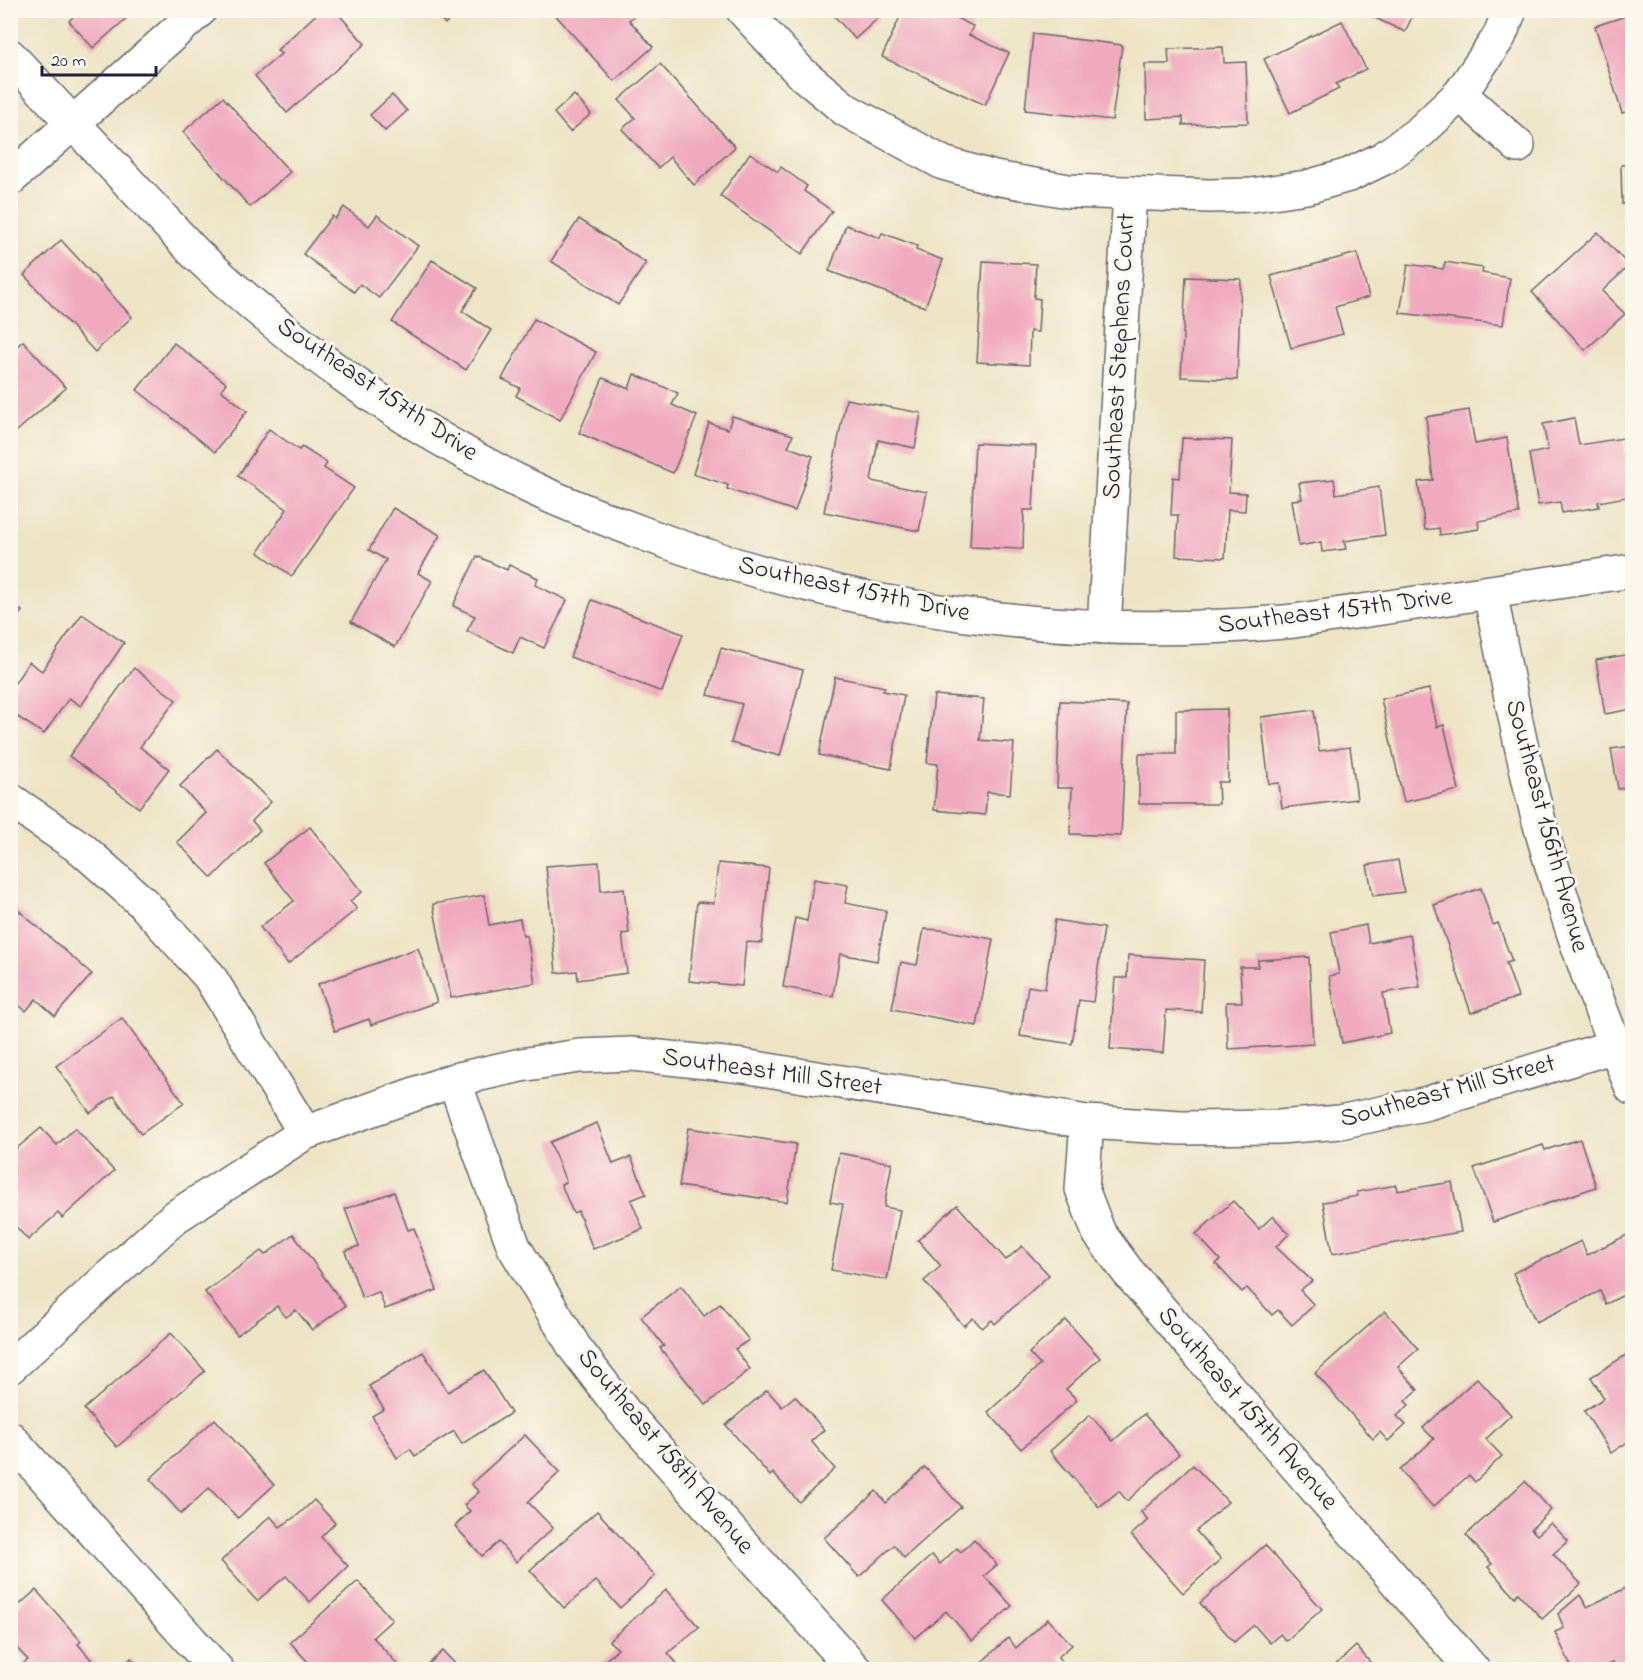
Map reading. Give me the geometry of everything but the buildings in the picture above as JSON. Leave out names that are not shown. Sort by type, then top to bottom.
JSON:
[{"type":"street","points":[[10,179],[200,10]]},
{"type":"street","points":[[743,10],[800,72],[846,110],[943,163],[995,178],[1068,191],[1130,193]]},
{"type":"street","name":"Southeast Stephens Court","points":[[1104,627],[1130,193],[1251,195],[1307,187],[1349,175],[1383,158],[1420,132],[1460,94],[1499,37],[1510,10]]},
{"type":"street","points":[[10,56],[72,123]]},
{"type":"street","points":[[1460,94],[1518,146]]},
{"type":"street","name":"Southeast 157th Drive","points":[[72,123],[226,283],[335,368],[444,441],[527,486],[665,542],[783,579],[893,603],[976,617],[1052,625],[1104,627],[1238,627],[1632,572]]},
{"type":"street","name":"Southeast 156th Avenue","points":[[1491,593],[1523,756],[1539,822],[1579,954],[1632,1088]]},
{"type":"street","points":[[10,800],[82,849],[142,903],[209,976],[305,1133]]},
{"type":"street","name":"Southeast Mill Street","points":[[10,1367],[175,1216],[305,1133],[454,1080],[521,1065],[579,1056],[632,1054],[743,1066],[1088,1122],[1181,1128],[1279,1127],[1340,1122],[1428,1103],[1615,1047]]},
{"type":"street","name":"Southeast 158th Avenue","points":[[454,1080],[514,1246],[575,1348],[624,1412],[855,1670]]},
{"type":"street","name":"Southeast 157th Avenue","points":[[1088,1122],[1082,1189],[1099,1233],[1128,1272],[1473,1670]]},
{"type":"street","points":[[10,1438],[217,1670]]}]
